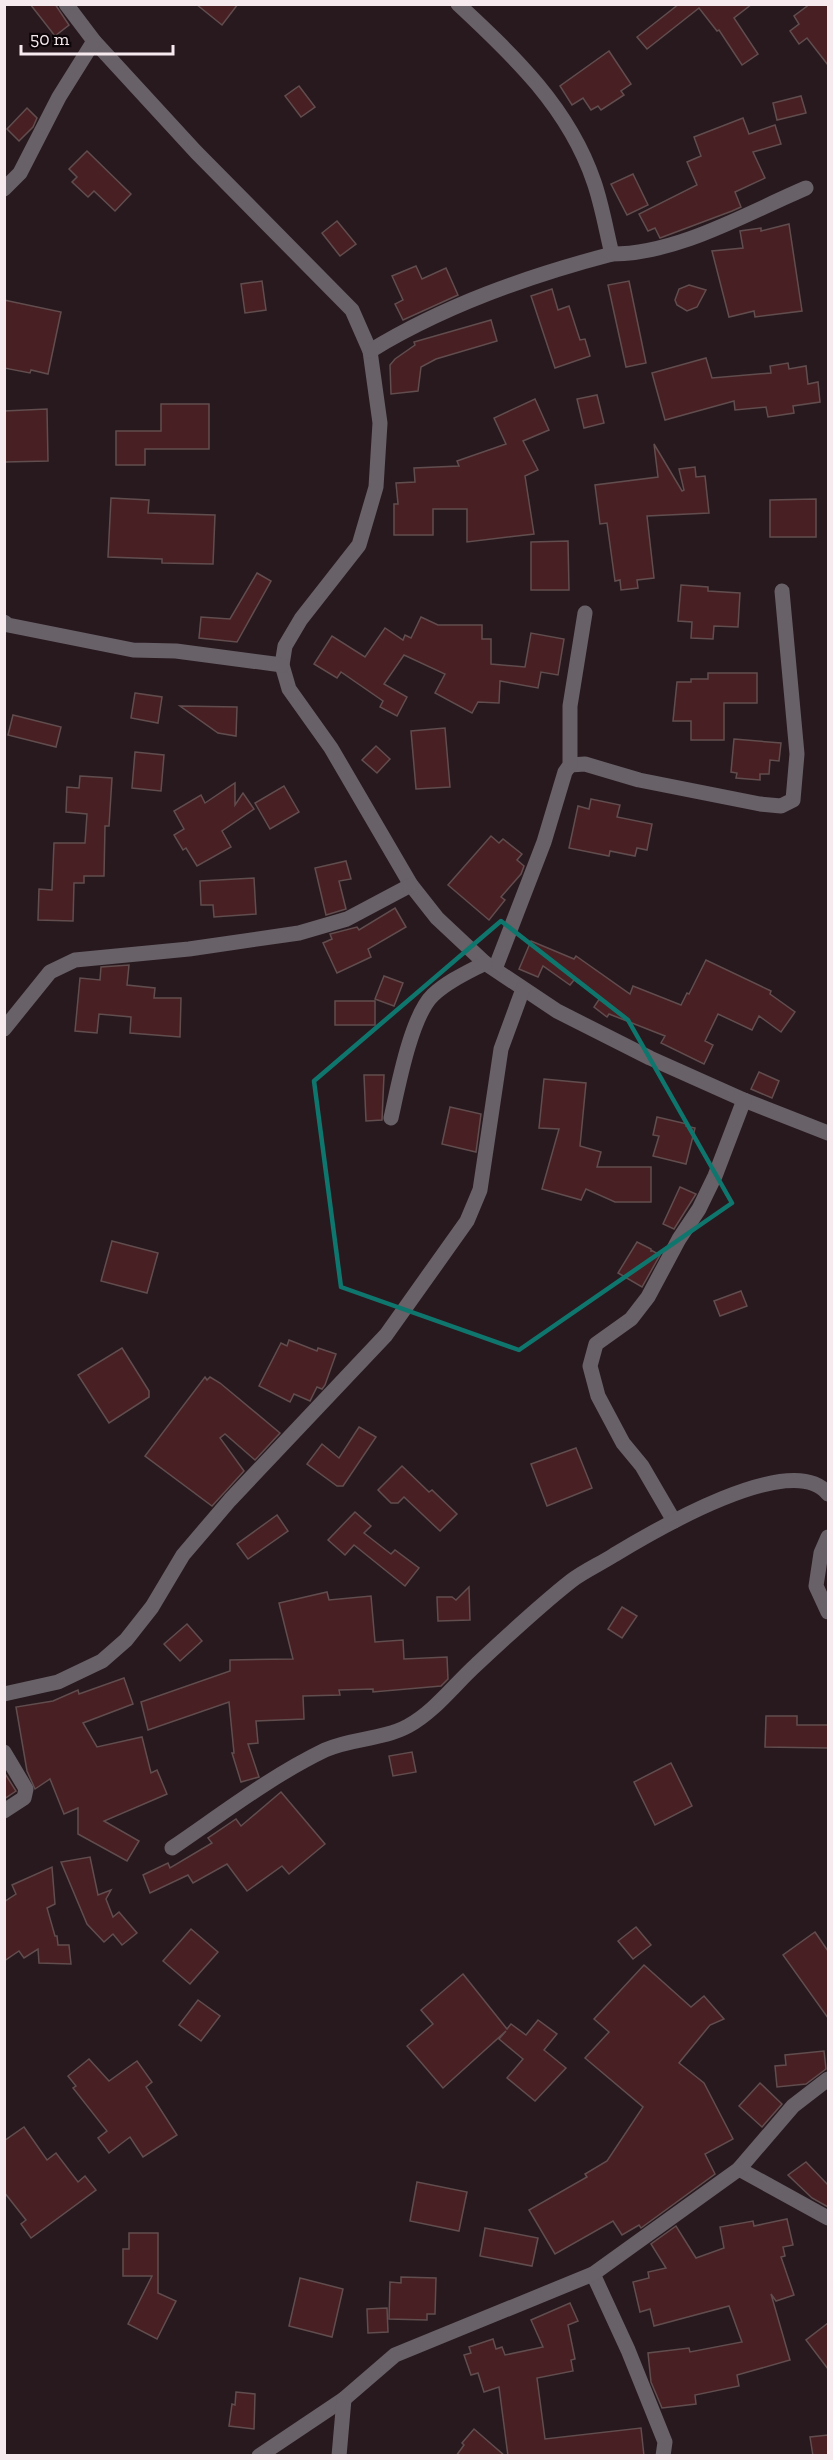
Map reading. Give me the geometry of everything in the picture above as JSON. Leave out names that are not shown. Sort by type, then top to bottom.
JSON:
[{"type":"street","points":[[458,4],[532,76],[571,132],[594,182],[612,254]]},
{"type":"street","points":[[68,5],[94,40],[196,152],[352,310],[370,351],[380,423],[376,487],[359,545],[301,619],[285,646],[282,665],[289,689],[331,748],[411,885],[437,918],[490,966],[557,1011],[650,1058],[744,1100],[828,1133]]},
{"type":"street","points":[[4,189],[20,173],[59,97],[94,40]]},
{"type":"street","points":[[370,351],[438,313],[503,287],[612,254],[624,254],[670,244],[806,188]]},
{"type":"street","points":[[570,765],[585,764],[639,780],[760,804],[781,806],[793,800],[797,754],[782,591]]},
{"type":"street","points":[[391,1118],[408,1049],[418,1020],[432,996],[490,966],[544,842],[565,772],[570,765],[570,706],[585,613]]},
{"type":"street","points":[[6,624],[133,650],[176,651],[282,665]]},
{"type":"street","points":[[4,1029],[50,972],[75,960],[189,949],[299,933],[347,918],[411,885]]},
{"type":"street","points":[[4,1694],[58,1682],[102,1661],[126,1640],[152,1606],[183,1555],[230,1500],[386,1335],[467,1221],[480,1190],[501,1049],[522,989]]},
{"type":"street","points":[[674,1521],[642,1466],[623,1443],[598,1396],[590,1366],[596,1344],[631,1318],[642,1304],[699,1209],[719,1166],[744,1100]]},
{"type":"street","points":[[172,1848],[278,1776],[328,1749],[374,1738],[408,1726],[443,1698],[476,1665],[572,1580],[674,1521],[735,1492],[776,1482],[809,1481],[823,1487],[828,1494]]},
{"type":"street","points":[[828,1537],[821,1553],[816,1586],[828,1612]]},
{"type":"street","points":[[4,1752],[26,1789],[24,1797],[14,1807],[4,1811]]},
{"type":"street","points":[[260,2456],[344,2398],[395,2355],[593,2274],[739,2169],[793,2106],[828,2079]]},
{"type":"street","points":[[739,2169],[828,2218]]},
{"type":"street","points":[[593,2274],[628,2350],[665,2442],[663,2456]]},
{"type":"street","points":[[339,2456],[344,2398]]},
{"type":"highlighted area","points":[[501,921],[628,1020],[732,1203],[519,1350],[341,1287],[314,1081]]},
{"type":"building","points":[[30,4],[55,4],[69,25],[55,36]]},
{"type":"building","points":[[196,4],[238,4],[222,25]]},
{"type":"building","points":[[679,4],[752,4],[734,18],[758,54],[742,65],[719,30],[717,31],[699,8],[647,49],[637,37]]},
{"type":"building","points":[[810,4],[828,4],[828,65],[807,38],[799,44],[790,31],[799,24],[794,16]]},
{"type":"building","points":[[609,51],[631,84],[621,91],[624,95],[601,110],[598,106],[591,110],[583,98],[572,105],[560,86]]},
{"type":"building","points":[[299,86],[315,107],[301,117],[285,96]]},
{"type":"building","points":[[801,96],[806,113],[777,120],[773,103]]},
{"type":"building","points":[[27,108],[37,118],[33,127],[19,141],[7,129]]},
{"type":"building","points":[[743,118],[749,134],[775,125],[781,144],[753,152],[765,178],[735,192],[741,207],[660,238],[655,228],[648,231],[639,214],[697,185],[687,162],[701,156],[694,137]]},
{"type":"building","points":[[87,151],[131,194],[115,211],[94,191],[88,197],[72,182],[77,177],[69,169]]},
{"type":"building","points":[[633,174],[648,205],[627,215],[611,184]]},
{"type":"building","points":[[337,221],[356,244],[340,256],[322,233]]},
{"type":"building","points":[[789,224],[802,311],[755,317],[754,311],[729,317],[712,251],[743,248],[740,231],[761,228],[761,231]]},
{"type":"building","points":[[416,266],[422,279],[446,268],[458,295],[403,320],[395,304],[403,300],[392,276]]},
{"type":"building","points":[[262,281],[266,310],[245,313],[241,284]]},
{"type":"building","points":[[629,281],[646,363],[626,367],[608,285]]},
{"type":"building","points":[[689,285],[706,290],[697,307],[687,311],[677,305],[675,300],[679,289]]},
{"type":"building","points":[[552,289],[558,310],[569,306],[580,340],[585,339],[590,356],[555,368],[531,296]]},
{"type":"building","points":[[4,300],[61,312],[48,374],[4,368]]},
{"type":"building","points":[[491,320],[497,341],[436,359],[421,367],[418,391],[391,394],[390,365],[415,345],[414,342]]},
{"type":"building","points":[[706,358],[712,378],[771,373],[770,366],[788,363],[789,369],[806,366],[808,384],[818,382],[820,402],[793,406],[794,413],[768,417],[766,407],[735,410],[734,401],[665,420],[652,373]]},
{"type":"building","points":[[597,395],[604,423],[584,428],[577,399]]},
{"type":"building","points":[[535,399],[549,430],[523,441],[538,470],[525,476],[534,534],[467,542],[467,509],[433,509],[433,535],[394,535],[394,504],[398,504],[396,483],[415,482],[414,468],[459,466],[457,461],[506,444],[494,418]]},
{"type":"building","points":[[161,404],[209,404],[209,449],[145,449],[145,465],[116,465],[116,431],[161,431]]},
{"type":"building","points":[[47,409],[48,461],[5,462],[4,411]]},
{"type":"building","points":[[654,444],[682,491],[684,490],[679,469],[695,467],[696,477],[705,476],[709,513],[647,516],[654,578],[637,580],[638,588],[621,590],[620,580],[615,581],[607,523],[600,524],[595,485],[658,477]]},
{"type":"building","points":[[111,498],[149,500],[148,513],[215,515],[213,564],[162,563],[162,559],[108,557]]},
{"type":"building","points":[[816,499],[816,537],[770,537],[770,500]]},
{"type":"building","points":[[568,541],[569,590],[531,590],[531,542]]},
{"type":"building","points":[[257,573],[271,581],[237,642],[199,638],[201,617],[230,619]]},
{"type":"building","points":[[681,585],[708,587],[708,591],[740,593],[738,627],[714,626],[713,639],[691,638],[692,622],[678,621]]},
{"type":"building","points":[[421,617],[438,625],[482,625],[482,639],[491,639],[491,664],[525,667],[531,633],[564,639],[558,675],[541,672],[538,688],[500,681],[499,703],[478,702],[472,713],[435,693],[445,674],[404,655],[384,684],[407,697],[397,716],[380,707],[383,701],[341,672],[337,678],[314,664],[332,636],[365,657],[385,628],[403,640],[405,635],[411,638]]},
{"type":"building","points":[[708,673],[757,673],[757,703],[724,703],[724,740],[691,740],[691,721],[673,721],[677,682],[708,679]]},
{"type":"building","points":[[135,693],[162,697],[158,723],[131,718]]},
{"type":"building","points":[[180,706],[237,707],[236,736],[218,733]]},
{"type":"building","points":[[13,715],[61,727],[56,747],[8,735]]},
{"type":"building","points":[[445,728],[450,787],[416,789],[411,731]]},
{"type":"building","points":[[734,739],[781,743],[779,761],[770,760],[769,774],[760,774],[760,780],[736,778],[737,773],[731,772]]},
{"type":"building","points":[[376,746],[390,759],[377,773],[362,760]]},
{"type":"building","points":[[135,752],[164,755],[161,791],[132,788]]},
{"type":"building","points":[[80,776],[112,778],[109,826],[105,826],[104,876],[84,876],[84,883],[74,883],[73,921],[38,920],[39,889],[52,890],[54,843],[85,843],[87,814],[66,812],[67,787],[79,788]]},
{"type":"building","points":[[235,783],[235,805],[243,793],[254,809],[222,831],[231,847],[197,866],[186,848],[183,850],[174,835],[184,829],[174,811],[201,795],[205,803]]},
{"type":"building","points":[[284,786],[299,812],[270,829],[255,803]]},
{"type":"building","points":[[591,799],[620,805],[617,817],[652,824],[647,850],[637,848],[635,856],[610,851],[609,856],[569,848],[578,806],[589,809]]},
{"type":"building","points":[[491,836],[499,843],[503,839],[522,854],[517,860],[524,866],[521,874],[501,897],[505,900],[489,920],[448,885]]},
{"type":"building","points":[[346,861],[351,879],[339,881],[346,909],[326,915],[315,868]]},
{"type":"building","points":[[254,878],[256,914],[214,917],[213,905],[201,905],[200,881]]},
{"type":"building","points":[[395,908],[406,927],[368,949],[371,957],[337,973],[323,943],[332,939],[330,934],[357,927],[359,930]]},
{"type":"building","points":[[531,941],[574,959],[576,956],[630,994],[633,986],[681,1005],[706,960],[771,991],[770,994],[795,1012],[781,1032],[759,1016],[752,1030],[718,1014],[705,1041],[713,1045],[704,1064],[661,1043],[665,1036],[609,1014],[607,1017],[594,1007],[600,998],[574,980],[570,985],[543,966],[538,977],[519,969]]},
{"type":"building","points":[[129,965],[127,985],[155,988],[154,998],[181,998],[180,1037],[130,1033],[131,1017],[99,1014],[97,1033],[75,1031],[80,978],[100,980],[101,967]]},
{"type":"building","points":[[384,976],[403,983],[394,1006],[375,999]]},
{"type":"building","points":[[335,1001],[375,1001],[375,1025],[335,1025]]},
{"type":"building","points":[[759,1072],[779,1081],[772,1098],[751,1089]]},
{"type":"building","points":[[364,1075],[384,1075],[382,1120],[366,1121]]},
{"type":"building","points":[[544,1079],[586,1083],[580,1146],[601,1152],[597,1167],[651,1167],[651,1202],[615,1202],[586,1189],[581,1200],[542,1189],[559,1129],[539,1128]]},
{"type":"building","points":[[450,1107],[481,1114],[476,1152],[442,1144]]},
{"type":"building","points":[[657,1117],[695,1128],[686,1164],[653,1156],[659,1136],[653,1135]]},
{"type":"building","points":[[680,1187],[696,1194],[674,1229],[663,1224]]},
{"type":"building","points":[[112,1241],[158,1253],[147,1293],[101,1281]]},
{"type":"building","points":[[637,1242],[660,1255],[642,1287],[618,1273]]},
{"type":"building","points":[[741,1291],[747,1306],[720,1316],[714,1301]]},
{"type":"building","points":[[289,1340],[317,1351],[318,1348],[336,1354],[325,1385],[322,1389],[317,1387],[310,1401],[294,1394],[290,1402],[259,1386],[281,1343],[287,1346]]},
{"type":"building","points":[[122,1348],[149,1391],[149,1397],[109,1423],[78,1375]]},
{"type":"building","points":[[205,1377],[207,1380],[210,1377],[220,1383],[280,1433],[255,1460],[225,1434],[220,1438],[244,1471],[212,1506],[145,1456]]},
{"type":"building","points":[[359,1427],[376,1437],[343,1486],[337,1486],[307,1464],[322,1444],[339,1458]]},
{"type":"building","points":[[576,1448],[592,1488],[547,1506],[531,1464]]},
{"type":"building","points":[[402,1466],[429,1492],[432,1490],[457,1514],[440,1531],[404,1497],[398,1503],[391,1503],[378,1490]]},
{"type":"building","points":[[355,1512],[371,1526],[364,1533],[391,1554],[395,1550],[419,1568],[405,1586],[354,1545],[345,1555],[328,1540]]},
{"type":"building","points":[[277,1515],[288,1531],[248,1559],[237,1544]]},
{"type":"building","points":[[469,1587],[470,1620],[438,1621],[437,1597],[452,1597],[456,1600]]},
{"type":"building","points":[[327,1592],[329,1600],[371,1596],[375,1642],[403,1640],[404,1659],[447,1657],[448,1679],[441,1686],[373,1692],[373,1689],[339,1690],[340,1695],[303,1696],[304,1719],[256,1721],[258,1743],[248,1744],[259,1777],[241,1782],[232,1753],[234,1753],[229,1702],[148,1730],[141,1702],[230,1671],[230,1660],[293,1659],[279,1603]]},
{"type":"building","points":[[622,1607],[637,1616],[622,1638],[608,1629]]},
{"type":"building","points":[[187,1624],[202,1641],[180,1661],[164,1644]]},
{"type":"building","points":[[124,1678],[133,1704],[83,1723],[97,1747],[142,1737],[151,1773],[157,1770],[167,1794],[104,1821],[139,1841],[127,1861],[78,1834],[78,1808],[64,1814],[50,1779],[35,1789],[27,1771],[16,1707],[53,1701],[78,1690],[79,1694]]},
{"type":"building","points":[[766,1716],[797,1716],[797,1725],[828,1725],[828,1748],[765,1747]]},
{"type":"building","points":[[412,1752],[416,1772],[393,1776],[389,1756]]},
{"type":"building","points":[[671,1763],[692,1806],[655,1825],[634,1782]]},
{"type":"building","points":[[4,1772],[16,1791],[4,1799]]},
{"type":"building","points":[[281,1792],[325,1844],[289,1874],[282,1866],[247,1891],[227,1864],[193,1883],[188,1875],[150,1893],[143,1875],[168,1863],[170,1868],[212,1843],[208,1838],[236,1819],[241,1826]]},
{"type":"building","points":[[90,1857],[98,1895],[111,1890],[106,1899],[113,1917],[119,1912],[137,1933],[122,1945],[113,1934],[104,1942],[87,1924],[61,1862]]},
{"type":"building","points":[[52,1867],[55,1904],[47,1908],[58,1945],[69,1945],[71,1964],[39,1963],[38,1949],[24,1958],[19,1951],[4,1961],[4,1902],[16,1894],[12,1885]]},
{"type":"building","points":[[636,1927],[651,1945],[633,1959],[618,1941]]},
{"type":"building","points":[[191,1929],[218,1952],[190,1984],[163,1961]]},
{"type":"building","points":[[815,1932],[828,1951],[828,2018],[783,1955]]},
{"type":"building","points":[[644,1965],[691,2007],[704,1996],[724,2019],[710,2025],[679,2063],[704,2083],[733,2139],[705,2154],[715,2174],[641,2228],[639,2225],[622,2235],[613,2221],[555,2254],[529,2210],[587,2177],[585,2174],[607,2161],[643,2107],[585,2058],[609,2032],[594,2019]]},
{"type":"building","points":[[463,1974],[507,2029],[511,2024],[526,2035],[538,2020],[557,2034],[544,2050],[566,2068],[535,2101],[507,2078],[523,2059],[499,2039],[506,2031],[443,2088],[407,2046],[433,2024],[421,2010]]},
{"type":"building","points":[[198,2000],[220,2016],[201,2041],[179,2025]]},
{"type":"building","points":[[824,2051],[826,2069],[806,2084],[777,2087],[775,2066],[786,2065],[785,2055]]},
{"type":"building","points":[[89,2059],[109,2081],[137,2061],[152,2082],[146,2087],[177,2135],[143,2157],[130,2137],[109,2153],[98,2138],[107,2131],[73,2088],[76,2086],[68,2076]]},
{"type":"building","points":[[760,2083],[782,2104],[762,2127],[739,2106]]},
{"type":"building","points":[[24,2127],[47,2160],[56,2153],[78,2182],[85,2176],[96,2190],[31,2238],[21,2224],[26,2220],[4,2192],[4,2141]]},
{"type":"building","points":[[806,2162],[828,2185],[828,2207],[812,2198],[788,2175]]},
{"type":"building","points":[[417,2182],[467,2192],[459,2231],[410,2221]]},
{"type":"building","points":[[787,2219],[793,2245],[783,2247],[785,2256],[781,2257],[794,2295],[776,2301],[771,2294],[790,2360],[737,2375],[739,2386],[695,2395],[696,2404],[662,2408],[651,2382],[648,2353],[689,2348],[690,2352],[742,2342],[729,2306],[654,2326],[650,2309],[640,2312],[633,2282],[649,2278],[648,2272],[666,2268],[651,2244],[676,2226],[696,2258],[724,2248],[720,2227],[753,2221],[754,2226]]},
{"type":"building","points":[[485,2228],[538,2238],[532,2266],[480,2256]]},
{"type":"building","points":[[129,2233],[158,2233],[158,2293],[176,2301],[157,2339],[128,2324],[152,2276],[123,2276],[123,2249],[129,2249]]},
{"type":"building","points":[[401,2277],[436,2278],[435,2314],[427,2314],[427,2320],[389,2319],[390,2282],[401,2283]]},
{"type":"building","points":[[300,2278],[343,2289],[332,2337],[289,2326]]},
{"type":"building","points":[[570,2303],[578,2321],[568,2325],[575,2359],[571,2360],[573,2371],[537,2378],[545,2439],[641,2428],[644,2456],[508,2456],[499,2387],[484,2392],[478,2373],[471,2375],[464,2355],[471,2353],[469,2347],[493,2339],[496,2349],[502,2347],[505,2355],[543,2347],[531,2320]]},
{"type":"building","points":[[387,2308],[388,2332],[368,2333],[367,2309]]},
{"type":"building","points":[[828,2323],[828,2369],[806,2340]]},
{"type":"building","points":[[236,2392],[255,2394],[254,2429],[229,2426]]},
{"type":"building","points":[[474,2429],[505,2456],[456,2456],[464,2445],[462,2443]]},
{"type":"building","points":[[828,2435],[828,2456],[813,2456],[810,2437]]}]
